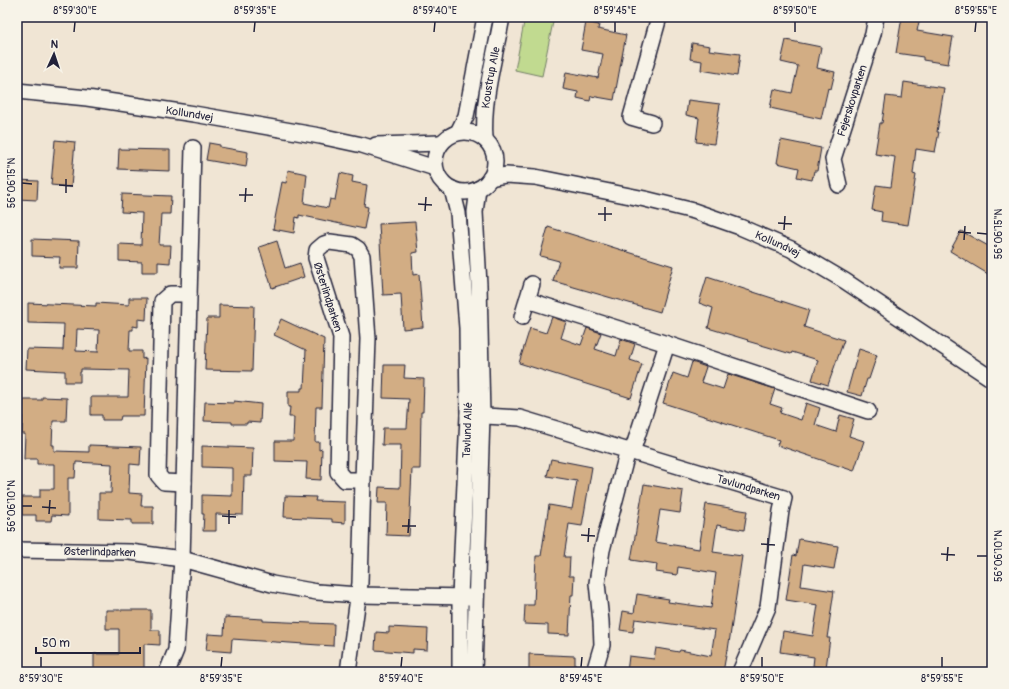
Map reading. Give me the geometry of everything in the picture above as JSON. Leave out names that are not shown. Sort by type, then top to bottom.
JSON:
[{"type":"street","name":"Koustrup Alle","points":[[458,132],[466,116],[486,17]]},
{"type":"street","name":"Koustrup Alle","points":[[485,139],[484,121],[486,103],[502,17]]},
{"type":"street","points":[[652,123],[631,117],[659,17]]},
{"type":"street","name":"Fejerskovparken","points":[[839,185],[833,159],[876,17]]},
{"type":"street","name":"Kollundvej","points":[[17,91],[99,100],[194,114],[362,145],[435,168]]},
{"type":"street","points":[[458,132],[476,134],[485,139],[491,146],[494,156],[494,167],[490,178],[485,184],[478,189],[461,191],[452,189],[441,181],[435,168],[435,159],[437,150],[441,143],[449,136],[458,132]]},
{"type":"street","name":"Kollundvej","points":[[362,145],[441,143]]},
{"type":"street","points":[[167,672],[176,650],[182,559],[193,148]]},
{"type":"street","name":"Kollundvej","points":[[494,156],[508,165],[535,177]]},
{"type":"street","name":"Kollundvej","points":[[490,178],[506,175],[535,177],[645,198],[694,211],[740,227],[791,249],[844,281],[992,378]]},
{"type":"street","name":"Tavlund Allé","points":[[452,189],[458,213],[475,416],[460,597],[460,672]]},
{"type":"street","name":"Tavlund Allé","points":[[474,672],[476,597],[475,416],[479,285],[475,212],[478,189]]},
{"type":"street","name":"Østerlindparken","points":[[348,672],[360,583],[368,339],[362,256],[358,249],[352,245],[330,242],[324,244],[317,250],[316,258],[341,337],[338,472],[344,480],[363,480]]},
{"type":"street","points":[[522,317],[532,284]]},
{"type":"street","points":[[184,483],[164,482],[158,475],[162,301],[170,294],[189,294]]},
{"type":"street","points":[[527,300],[667,344],[868,411]]},
{"type":"street","points":[[594,672],[602,645],[597,582],[601,556],[630,451],[667,344]]},
{"type":"street","name":"Tavlundparken","points":[[475,416],[520,418],[784,498],[768,607],[740,672]]},
{"type":"street","name":"Østerlindparken","points":[[17,550],[130,552],[182,559],[272,584],[317,592],[358,595],[476,597]]},
{"type":"green space","points":[[525,17],[554,17],[542,76],[515,70]]},
{"type":"building","points":[[902,17],[920,17],[917,31],[953,37],[948,64],[923,60],[923,57],[896,53]]},
{"type":"building","points":[[586,22],[599,25],[598,29],[626,35],[614,100],[591,96],[590,101],[577,98],[578,92],[563,89],[566,72],[598,78],[603,54],[581,50]]},
{"type":"building","points":[[786,40],[821,47],[817,68],[835,72],[831,89],[828,88],[821,119],[770,108],[774,89],[792,93],[798,66],[781,62]]},
{"type":"building","points":[[692,43],[710,46],[709,50],[740,54],[737,76],[701,70],[702,61],[690,59]]},
{"type":"building","points":[[904,82],[944,88],[935,152],[916,149],[913,174],[916,175],[908,225],[881,221],[882,212],[872,210],[876,185],[891,187],[895,157],[875,154],[886,96],[902,98]]},
{"type":"building","points":[[688,100],[720,104],[714,144],[696,142],[699,118],[686,115]]},
{"type":"building","points":[[55,140],[75,142],[71,187],[51,185]]},
{"type":"building","points":[[781,140],[821,148],[817,171],[814,171],[812,180],[797,177],[799,168],[777,163]]},
{"type":"building","points":[[209,143],[220,145],[220,147],[248,152],[246,167],[206,160]]},
{"type":"building","points":[[119,149],[170,150],[170,171],[118,169]]},
{"type":"building","points":[[288,170],[307,174],[304,203],[328,208],[330,199],[335,200],[340,173],[353,176],[352,182],[367,185],[364,206],[368,207],[364,229],[299,215],[299,218],[296,217],[294,233],[273,229],[282,182],[286,183]]},
{"type":"building","points":[[17,180],[38,181],[37,200],[17,199]]},
{"type":"building","points":[[122,194],[171,196],[170,214],[161,214],[159,245],[171,245],[170,263],[158,262],[158,272],[142,272],[142,262],[119,261],[119,244],[141,245],[142,213],[121,212]]},
{"type":"building","points":[[415,222],[418,252],[412,253],[413,275],[419,274],[423,327],[403,329],[401,294],[383,295],[379,224]]},
{"type":"building","points":[[548,227],[673,266],[660,312],[553,281],[559,261],[540,256]]},
{"type":"building","points":[[961,231],[992,248],[992,268],[988,274],[950,251]]},
{"type":"building","points":[[32,239],[79,241],[78,268],[59,268],[60,257],[32,256]]},
{"type":"building","points":[[277,241],[285,268],[300,263],[304,277],[272,288],[259,247]]},
{"type":"building","points":[[707,277],[809,310],[804,327],[844,340],[828,385],[812,380],[818,360],[792,352],[791,354],[708,328],[713,308],[699,303]]},
{"type":"building","points":[[129,298],[147,298],[146,320],[138,319],[138,327],[133,326],[133,330],[130,330],[129,351],[142,351],[142,359],[146,358],[144,416],[121,416],[120,420],[102,420],[102,415],[91,415],[91,397],[128,397],[129,370],[81,369],[80,382],[65,382],[65,371],[26,369],[27,349],[63,350],[64,324],[28,323],[28,303],[96,306],[96,303],[129,305]],"holes":[[[77,329],[99,330],[98,352],[76,351]]]},
{"type":"building","points":[[219,305],[254,306],[252,371],[205,370],[207,318],[219,318]]},
{"type":"building","points":[[552,317],[566,322],[561,338],[581,345],[587,328],[601,333],[595,349],[616,356],[621,339],[635,344],[630,360],[642,364],[631,398],[519,363],[530,328],[546,333]]},
{"type":"building","points":[[281,319],[324,339],[322,407],[316,407],[315,442],[319,442],[319,450],[322,449],[321,480],[306,479],[307,462],[275,461],[275,441],[293,441],[294,417],[289,417],[290,407],[288,407],[288,391],[301,391],[301,388],[304,388],[306,350],[274,335]]},
{"type":"building","points":[[859,349],[877,355],[862,396],[847,392]]},
{"type":"building","points":[[692,362],[706,367],[701,382],[723,389],[728,374],[775,389],[770,404],[782,408],[780,413],[801,420],[806,403],[820,408],[815,425],[836,432],[840,415],[854,419],[849,436],[864,441],[854,471],[777,445],[779,440],[663,403],[673,373],[687,378]]},
{"type":"building","points":[[384,365],[405,365],[404,378],[424,379],[423,412],[421,412],[420,469],[412,469],[409,536],[386,535],[387,503],[378,503],[379,487],[400,488],[401,445],[382,445],[383,428],[407,428],[409,399],[383,398]]},
{"type":"building","points":[[42,397],[67,398],[66,421],[53,421],[52,445],[54,445],[54,451],[89,452],[89,445],[141,447],[140,465],[130,464],[129,493],[142,494],[141,506],[153,506],[153,524],[132,524],[132,520],[99,519],[99,493],[111,493],[112,464],[76,462],[75,478],[68,478],[68,516],[52,515],[51,521],[36,521],[36,515],[22,515],[22,497],[40,497],[40,489],[54,489],[54,464],[37,464],[37,459],[24,459],[25,434],[22,434],[23,400],[42,400]]},
{"type":"building","points":[[234,401],[261,404],[260,423],[247,422],[247,424],[232,424],[232,422],[204,421],[205,402],[234,403]]},
{"type":"building","points":[[202,446],[253,448],[252,476],[244,476],[243,515],[216,514],[216,531],[203,531],[204,514],[202,514],[202,495],[232,496],[232,468],[202,467]]},
{"type":"building","points":[[551,459],[592,467],[582,526],[569,524],[564,557],[570,557],[569,576],[574,576],[573,595],[571,595],[569,635],[548,634],[548,625],[524,624],[525,605],[534,605],[536,556],[541,556],[549,505],[572,509],[577,481],[547,476]]},
{"type":"building","points":[[644,484],[683,491],[680,513],[660,510],[655,542],[699,549],[706,504],[747,511],[744,530],[717,525],[713,552],[742,556],[728,650],[723,672],[627,672],[629,656],[654,659],[656,648],[679,652],[680,650],[711,656],[715,630],[635,619],[633,632],[620,630],[623,611],[634,613],[637,594],[669,599],[668,602],[711,608],[716,573],[678,567],[677,575],[656,572],[657,564],[631,560]]},
{"type":"building","points":[[285,496],[316,497],[315,501],[345,502],[345,523],[332,522],[332,519],[284,517]]},
{"type":"building","points":[[799,539],[838,546],[834,569],[804,564],[801,586],[834,591],[827,638],[830,638],[826,668],[813,666],[814,657],[780,652],[783,631],[813,636],[818,605],[786,600],[793,555],[796,556]]},
{"type":"building","points":[[106,610],[151,610],[151,630],[160,630],[160,645],[144,644],[144,672],[94,672],[94,654],[119,654],[119,629],[106,629]]},
{"type":"building","points":[[225,617],[263,619],[263,621],[334,624],[333,646],[232,639],[231,652],[206,650],[208,634],[224,635]]},
{"type":"building","points":[[389,627],[428,629],[427,650],[413,649],[413,653],[375,650],[376,632],[389,633]]},
{"type":"building","points":[[529,654],[575,656],[575,672],[529,672]]}]
